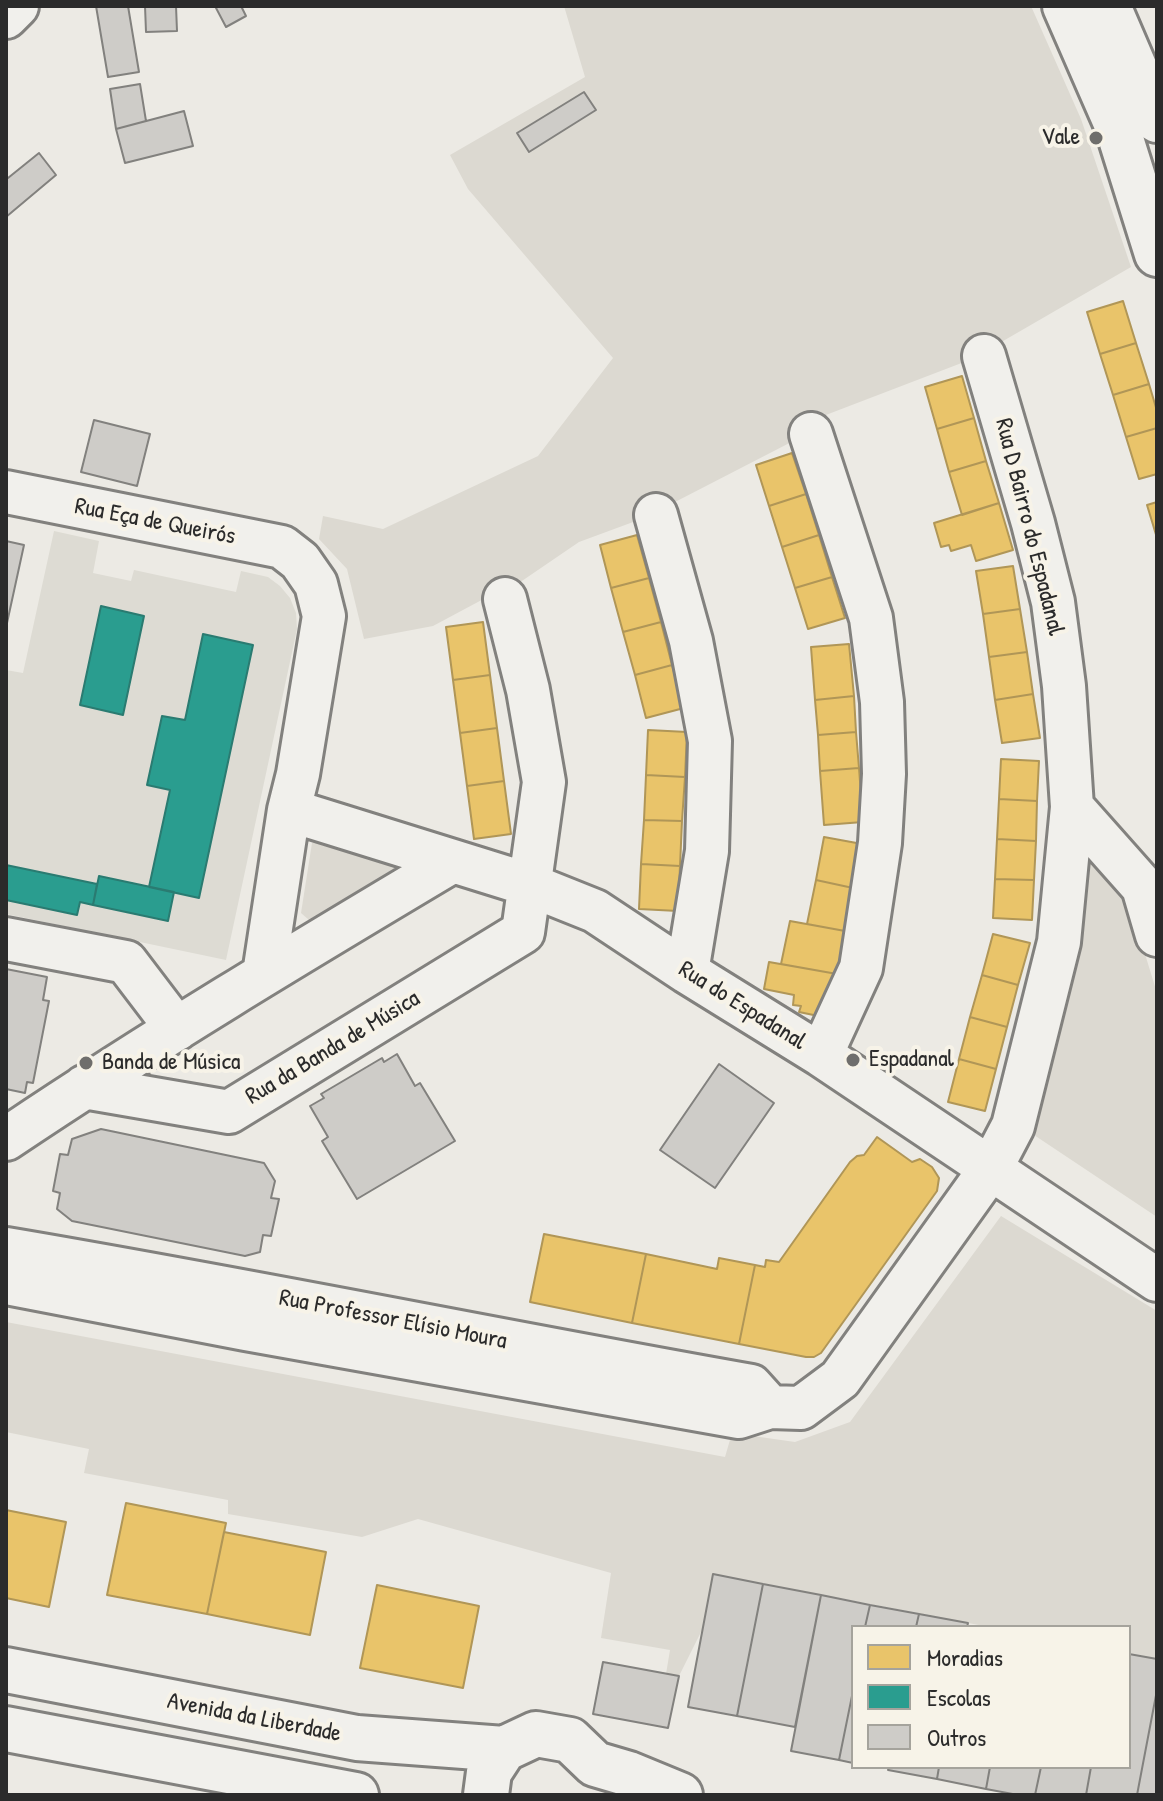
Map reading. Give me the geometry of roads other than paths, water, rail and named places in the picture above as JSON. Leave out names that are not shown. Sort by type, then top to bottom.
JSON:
[{"type":"main road","points":[[1065,6],[1116,123],[1157,254]]},
{"type":"main road","points":[[1108,6],[1157,120]]},
{"type":"main road","name":"Avenida da Liberdade","points":[[6,1670],[357,1738],[504,1749],[536,1734],[570,1740],[598,1779],[629,1774],[680,1795]]},
{"type":"main road","points":[[6,1729],[356,1795]]},
{"type":"main road","points":[[486,1795],[489,1772],[504,1749]]},
{"type":"street","points":[[6,17],[17,6]]},
{"type":"street","name":"Rua D Bairro do Espadanal","points":[[984,356],[1053,602],[1064,686],[1072,807],[1059,942],[1013,1126],[991,1168]]},
{"type":"street","points":[[811,434],[871,618],[882,702],[884,774],[880,843],[861,968],[821,1055]]},
{"type":"street","name":"Rua Eça de Queirós","points":[[6,492],[282,547],[300,561],[316,584],[324,616],[298,774],[289,810]]},
{"type":"street","points":[[656,515],[691,641],[710,741],[707,851],[687,972]]},
{"type":"street","points":[[505,599],[528,690],[544,782],[530,885]]},
{"type":"street","points":[[1072,807],[1143,887],[1157,935]]},
{"type":"street","points":[[264,974],[289,810]]},
{"type":"street","name":"Rua do Espadanal","points":[[289,810],[530,885],[595,911],[821,1055],[1157,1280]]},
{"type":"street","points":[[6,1139],[264,974],[453,861]]},
{"type":"street","name":"Rua da Banda de Música","points":[[84,1087],[229,1112],[523,932],[530,885]]},
{"type":"street","points":[[6,939],[126,962],[177,1029]]},
{"type":"street","name":"Rua Professor Elísio Moura","points":[[6,1283],[739,1417],[770,1407],[801,1408],[840,1379],[991,1168]]},
{"type":"street","name":"Rua Professor Elísio Moura","points":[[6,1249],[751,1386],[770,1407]]},
{"type":"place","name":"Vale","points":[[1096,138]]},
{"type":"place","name":"Espadanal","points":[[853,1060]]},
{"type":"place","name":"Banda de Música","points":[[86,1063]]}]
